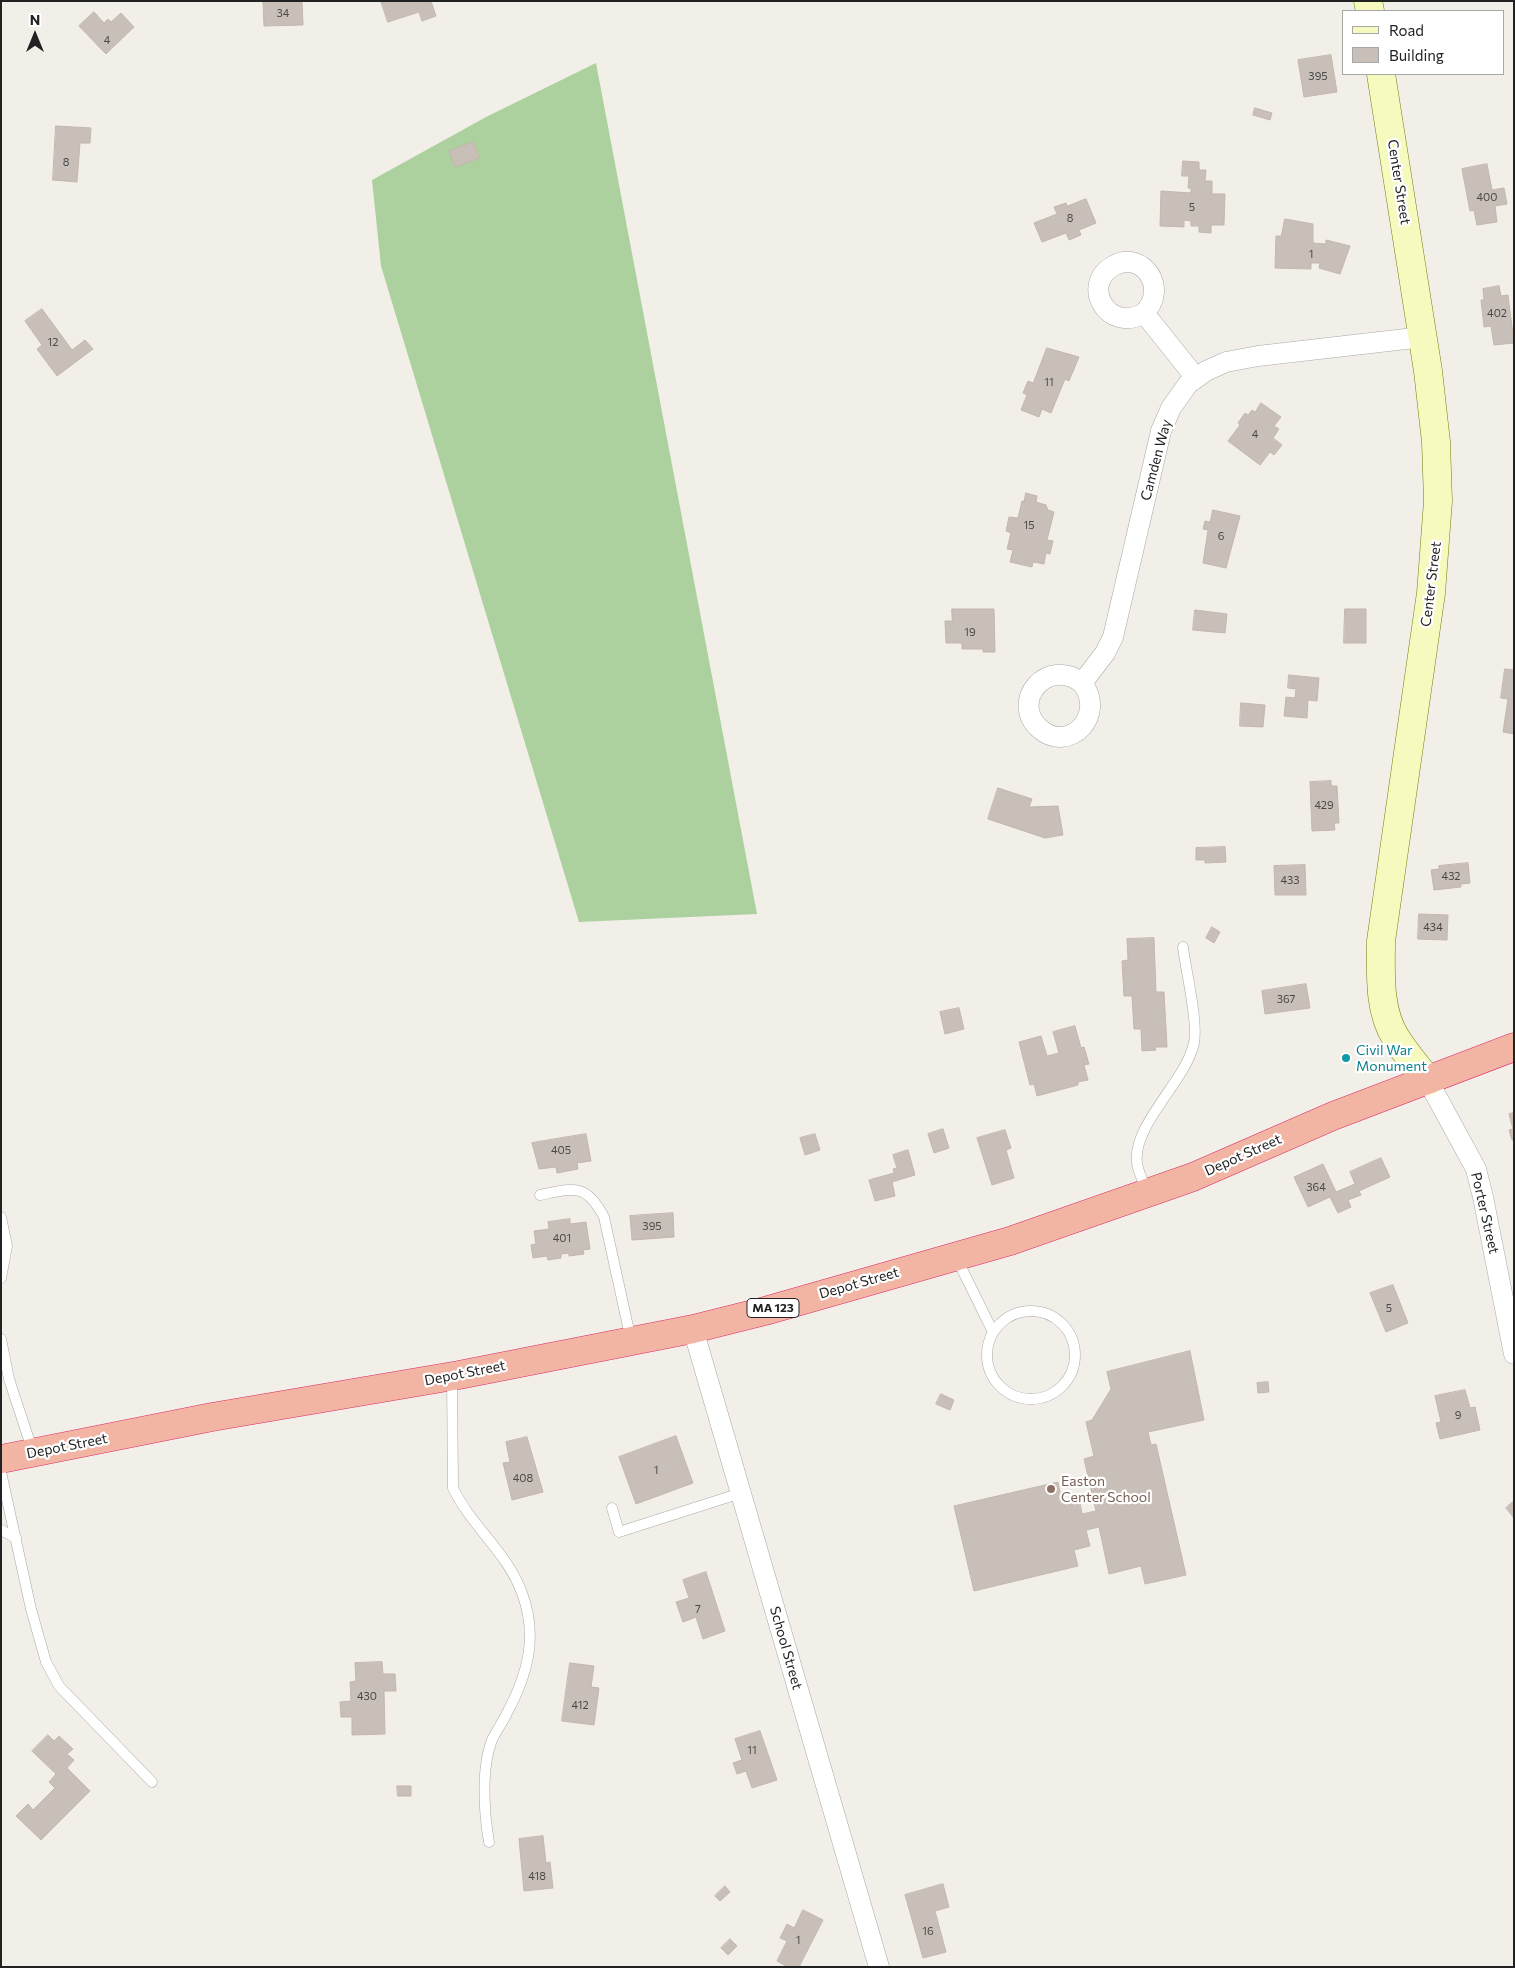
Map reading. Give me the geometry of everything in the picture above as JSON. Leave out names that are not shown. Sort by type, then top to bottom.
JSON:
[{"type":"highway","name":"Depot Street","points":[[1,1459],[212,1417],[452,1376],[693,1329],[1010,1240],[1147,1193],[1193,1177],[1332,1116],[1428,1081],[1462,1065],[1514,1047]]},
{"type":"main road","name":"Center Street","points":[[1381,75],[1423,337],[1436,442],[1437,532],[1432,594],[1381,941],[1381,963],[1384,1007],[1389,1023],[1396,1038],[1428,1081]]},
{"type":"street","points":[[1144,313],[1196,378]]},
{"type":"street","name":"Camden Way","points":[[1082,683],[1105,653],[1113,637],[1164,423],[1176,400],[1196,378],[1219,365],[1245,358],[1423,337]]},
{"type":"street","name":"Porter Street","points":[[1428,1081],[1476,1169],[1514,1354]]},
{"type":"street","name":"School Street","points":[[693,1329],[879,1967]]},
{"type":"lane","points":[[1147,1193],[1137,1162],[1140,1139],[1185,1067],[1194,1042],[1194,1021],[1183,947]]},
{"type":"lane","points":[[540,1195],[574,1188],[594,1199],[604,1217],[631,1340]]},
{"type":"lane","points":[[1,1216],[7,1246],[1,1278]]},
{"type":"lane","points":[[956,1256],[993,1332],[988,1346],[987,1360],[992,1374],[1006,1390],[1026,1398],[1041,1398],[1054,1392],[1065,1382],[1072,1370],[1075,1356],[1073,1342],[1067,1328],[1056,1318],[1043,1312],[1029,1311],[1015,1314],[1002,1321],[993,1332]]},
{"type":"lane","points":[[1,1339],[9,1379],[33,1453]]},
{"type":"lane","points":[[452,1376],[453,1488],[459,1501],[509,1565],[522,1593],[530,1626],[530,1649],[527,1668],[520,1689],[492,1740],[488,1760],[485,1818],[489,1842]]},
{"type":"lane","points":[[1,1472],[31,1609],[46,1662],[59,1686],[152,1782]]},
{"type":"lane","points":[[612,1508],[619,1532],[741,1493]]},
{"type":"lane","points":[[1,1530],[16,1538]]},
{"type":"green space","points":[[596,63],[757,914],[579,922],[381,266],[372,180],[486,117]]},
{"type":"building","points":[[302,1],[303,25],[264,26],[263,2]]},
{"type":"building","points":[[381,1],[431,1],[436,16],[422,21],[419,12],[388,22]]},
{"type":"building","points":[[94,12],[104,23],[108,19],[111,22],[121,13],[134,27],[106,54],[79,26]]},
{"type":"building","points":[[1331,55],[1337,92],[1304,97],[1298,60]]},
{"type":"building","points":[[1255,108],[1272,113],[1270,120],[1253,115]]},
{"type":"building","points":[[56,126],[91,128],[90,143],[80,143],[77,182],[53,180]]},
{"type":"building","points":[[473,142],[479,158],[455,167],[449,151]]},
{"type":"building","points":[[1183,161],[1199,162],[1199,170],[1206,170],[1205,181],[1212,181],[1212,194],[1225,194],[1224,225],[1211,225],[1211,233],[1199,232],[1199,226],[1191,226],[1191,221],[1184,220],[1184,227],[1160,226],[1161,191],[1191,193],[1191,188],[1188,188],[1189,176],[1182,176]]},
{"type":"building","points":[[1487,164],[1492,190],[1504,188],[1507,204],[1495,206],[1497,222],[1477,225],[1474,210],[1470,211],[1462,169]]},
{"type":"building","points":[[1086,199],[1096,223],[1079,230],[1081,235],[1069,240],[1066,233],[1042,242],[1034,223],[1057,214],[1054,207],[1066,203],[1067,206]]},
{"type":"building","points":[[1285,219],[1313,224],[1313,243],[1326,244],[1326,240],[1350,246],[1340,274],[1319,268],[1320,263],[1311,263],[1311,269],[1275,268],[1276,236],[1281,236]]},
{"type":"building","points":[[1499,286],[1501,296],[1508,295],[1514,343],[1494,345],[1491,326],[1484,327],[1481,300],[1484,300],[1483,289]]},
{"type":"building","points":[[42,309],[72,350],[85,340],[93,349],[57,376],[37,349],[42,345],[25,321]]},
{"type":"building","points":[[1047,348],[1079,357],[1069,381],[1065,379],[1051,413],[1042,409],[1039,417],[1021,410],[1027,395],[1023,393],[1028,381],[1033,383]]},
{"type":"building","points":[[1261,403],[1281,417],[1274,426],[1279,429],[1273,438],[1282,445],[1274,455],[1270,452],[1260,465],[1228,441],[1240,425],[1238,423],[1245,413],[1248,415],[1252,410],[1255,412]]},
{"type":"building","points":[[1026,493],[1037,496],[1036,502],[1046,505],[1048,510],[1054,512],[1047,540],[1053,541],[1050,554],[1046,553],[1044,564],[1033,562],[1032,567],[1010,562],[1013,550],[1007,549],[1011,533],[1006,531],[1009,517],[1018,518]]},
{"type":"building","points":[[1213,510],[1240,516],[1226,568],[1203,563],[1208,530],[1203,529],[1205,521],[1210,522]]},
{"type":"building","points":[[952,609],[994,609],[995,652],[983,652],[983,649],[962,649],[962,643],[946,643],[945,621],[952,621]]},
{"type":"building","points":[[1345,609],[1366,609],[1366,643],[1344,643]]},
{"type":"building","points":[[1195,610],[1227,614],[1225,633],[1193,630]]},
{"type":"building","points":[[1505,669],[1514,670],[1514,734],[1503,732],[1508,699],[1501,698]]},
{"type":"building","points":[[1289,675],[1319,678],[1317,701],[1308,700],[1307,718],[1284,716],[1286,697],[1295,698],[1296,689],[1288,688]]},
{"type":"building","points":[[1241,703],[1265,705],[1263,727],[1240,726]]},
{"type":"building","points":[[1331,781],[1331,786],[1337,786],[1339,823],[1334,823],[1335,830],[1312,831],[1310,782]]},
{"type":"building","points":[[998,788],[1032,799],[1029,807],[1058,806],[1063,835],[1045,838],[988,819]]},
{"type":"building","points":[[1225,847],[1226,862],[1205,863],[1205,860],[1196,860],[1196,848]]},
{"type":"building","points":[[1468,863],[1470,883],[1461,884],[1461,887],[1434,890],[1431,870],[1439,869],[1439,866]]},
{"type":"building","points":[[1305,865],[1306,895],[1275,895],[1274,866]]},
{"type":"building","points":[[1419,914],[1448,915],[1447,940],[1418,939]]},
{"type":"building","points":[[1212,927],[1220,932],[1214,943],[1206,938]]},
{"type":"building","points":[[1154,938],[1156,992],[1164,992],[1167,1047],[1155,1047],[1156,1050],[1142,1051],[1141,1029],[1134,1029],[1132,996],[1124,996],[1122,961],[1128,960],[1127,939]]},
{"type":"building","points":[[1306,984],[1310,1008],[1265,1014],[1262,991]]},
{"type":"building","points":[[959,1008],[964,1029],[945,1034],[940,1012]]},
{"type":"building","points":[[1075,1026],[1081,1048],[1084,1047],[1089,1064],[1084,1065],[1088,1080],[1078,1082],[1078,1085],[1037,1096],[1034,1084],[1030,1085],[1019,1042],[1041,1036],[1047,1056],[1059,1053],[1053,1032]]},
{"type":"building","points":[[1514,1113],[1514,1140],[1512,1140],[1509,1130],[1513,1129],[1509,1114]]},
{"type":"building","points":[[943,1129],[949,1148],[934,1153],[928,1134]]},
{"type":"building","points":[[1005,1130],[1011,1148],[1006,1150],[1014,1178],[992,1185],[977,1138]]},
{"type":"building","points":[[586,1134],[591,1161],[577,1163],[578,1169],[557,1173],[556,1167],[539,1169],[532,1143]]},
{"type":"building","points":[[815,1134],[820,1150],[805,1155],[800,1138]]},
{"type":"building","points":[[908,1150],[915,1175],[892,1182],[895,1196],[875,1201],[869,1180],[894,1173],[893,1169],[897,1168],[893,1155]]},
{"type":"building","points":[[1381,1158],[1390,1177],[1359,1191],[1361,1195],[1348,1200],[1351,1207],[1338,1213],[1330,1197],[1308,1207],[1294,1177],[1323,1164],[1336,1192],[1355,1184],[1350,1172]]},
{"type":"building","points":[[673,1213],[674,1237],[632,1240],[630,1216]]},
{"type":"building","points":[[570,1219],[570,1224],[586,1222],[590,1249],[583,1250],[584,1254],[569,1256],[569,1253],[561,1254],[561,1258],[548,1260],[547,1256],[533,1258],[531,1245],[536,1244],[534,1231],[549,1229],[548,1222]]},
{"type":"building","points":[[1393,1285],[1408,1323],[1386,1332],[1370,1293]]},
{"type":"building","points":[[1190,1351],[1204,1420],[1148,1432],[1151,1445],[1156,1444],[1186,1575],[1145,1584],[1141,1566],[1109,1574],[1099,1527],[1086,1530],[1090,1546],[1074,1550],[1078,1566],[974,1591],[954,1506],[1058,1482],[1062,1502],[1079,1498],[1082,1514],[1096,1511],[1084,1459],[1094,1456],[1086,1422],[1092,1420],[1111,1389],[1107,1372]]},
{"type":"building","points":[[1268,1382],[1269,1392],[1258,1393],[1257,1383]]},
{"type":"building","points":[[1465,1390],[1470,1408],[1475,1407],[1480,1430],[1440,1439],[1436,1423],[1441,1422],[1435,1396]]},
{"type":"building","points":[[941,1394],[954,1400],[950,1410],[936,1404]]},
{"type":"building","points":[[676,1436],[693,1483],[636,1504],[619,1457]]},
{"type":"building","points":[[527,1437],[543,1492],[512,1500],[503,1463],[510,1462],[506,1442]]},
{"type":"building","points":[[1514,1501],[1514,1518],[1506,1508]]},
{"type":"building","points":[[706,1572],[725,1631],[703,1639],[696,1617],[683,1622],[676,1602],[689,1598],[683,1580]]},
{"type":"building","points":[[382,1662],[383,1674],[395,1674],[396,1691],[384,1691],[385,1734],[352,1735],[352,1717],[341,1717],[340,1702],[351,1701],[350,1682],[356,1681],[355,1663]]},
{"type":"building","points":[[570,1663],[594,1666],[591,1687],[599,1688],[594,1725],[562,1721]]},
{"type":"building","points":[[760,1731],[777,1780],[752,1788],[746,1771],[737,1774],[733,1763],[742,1760],[735,1739]]},
{"type":"building","points":[[48,1735],[54,1741],[59,1736],[73,1749],[67,1754],[74,1760],[67,1768],[90,1791],[41,1840],[16,1816],[28,1804],[33,1810],[55,1788],[49,1782],[56,1774],[32,1751]]},
{"type":"building","points":[[397,1786],[411,1786],[411,1796],[398,1796]]},
{"type":"building","points":[[543,1836],[546,1863],[550,1862],[553,1888],[524,1891],[519,1839]]},
{"type":"building","points":[[943,1884],[949,1907],[935,1911],[946,1952],[923,1958],[905,1895]]},
{"type":"building","points":[[725,1886],[730,1892],[720,1901],[715,1896]]},
{"type":"building","points":[[803,1910],[823,1920],[799,1967],[788,1967],[777,1961],[787,1941],[780,1938],[787,1924],[794,1928]]},
{"type":"building","points":[[730,1939],[737,1946],[728,1955],[721,1948]]},
{"type":"place","name":"Civil War Monument","points":[[1346,1058]]},
{"type":"place","name":"Easton Center School","points":[[1051,1489]]}]
